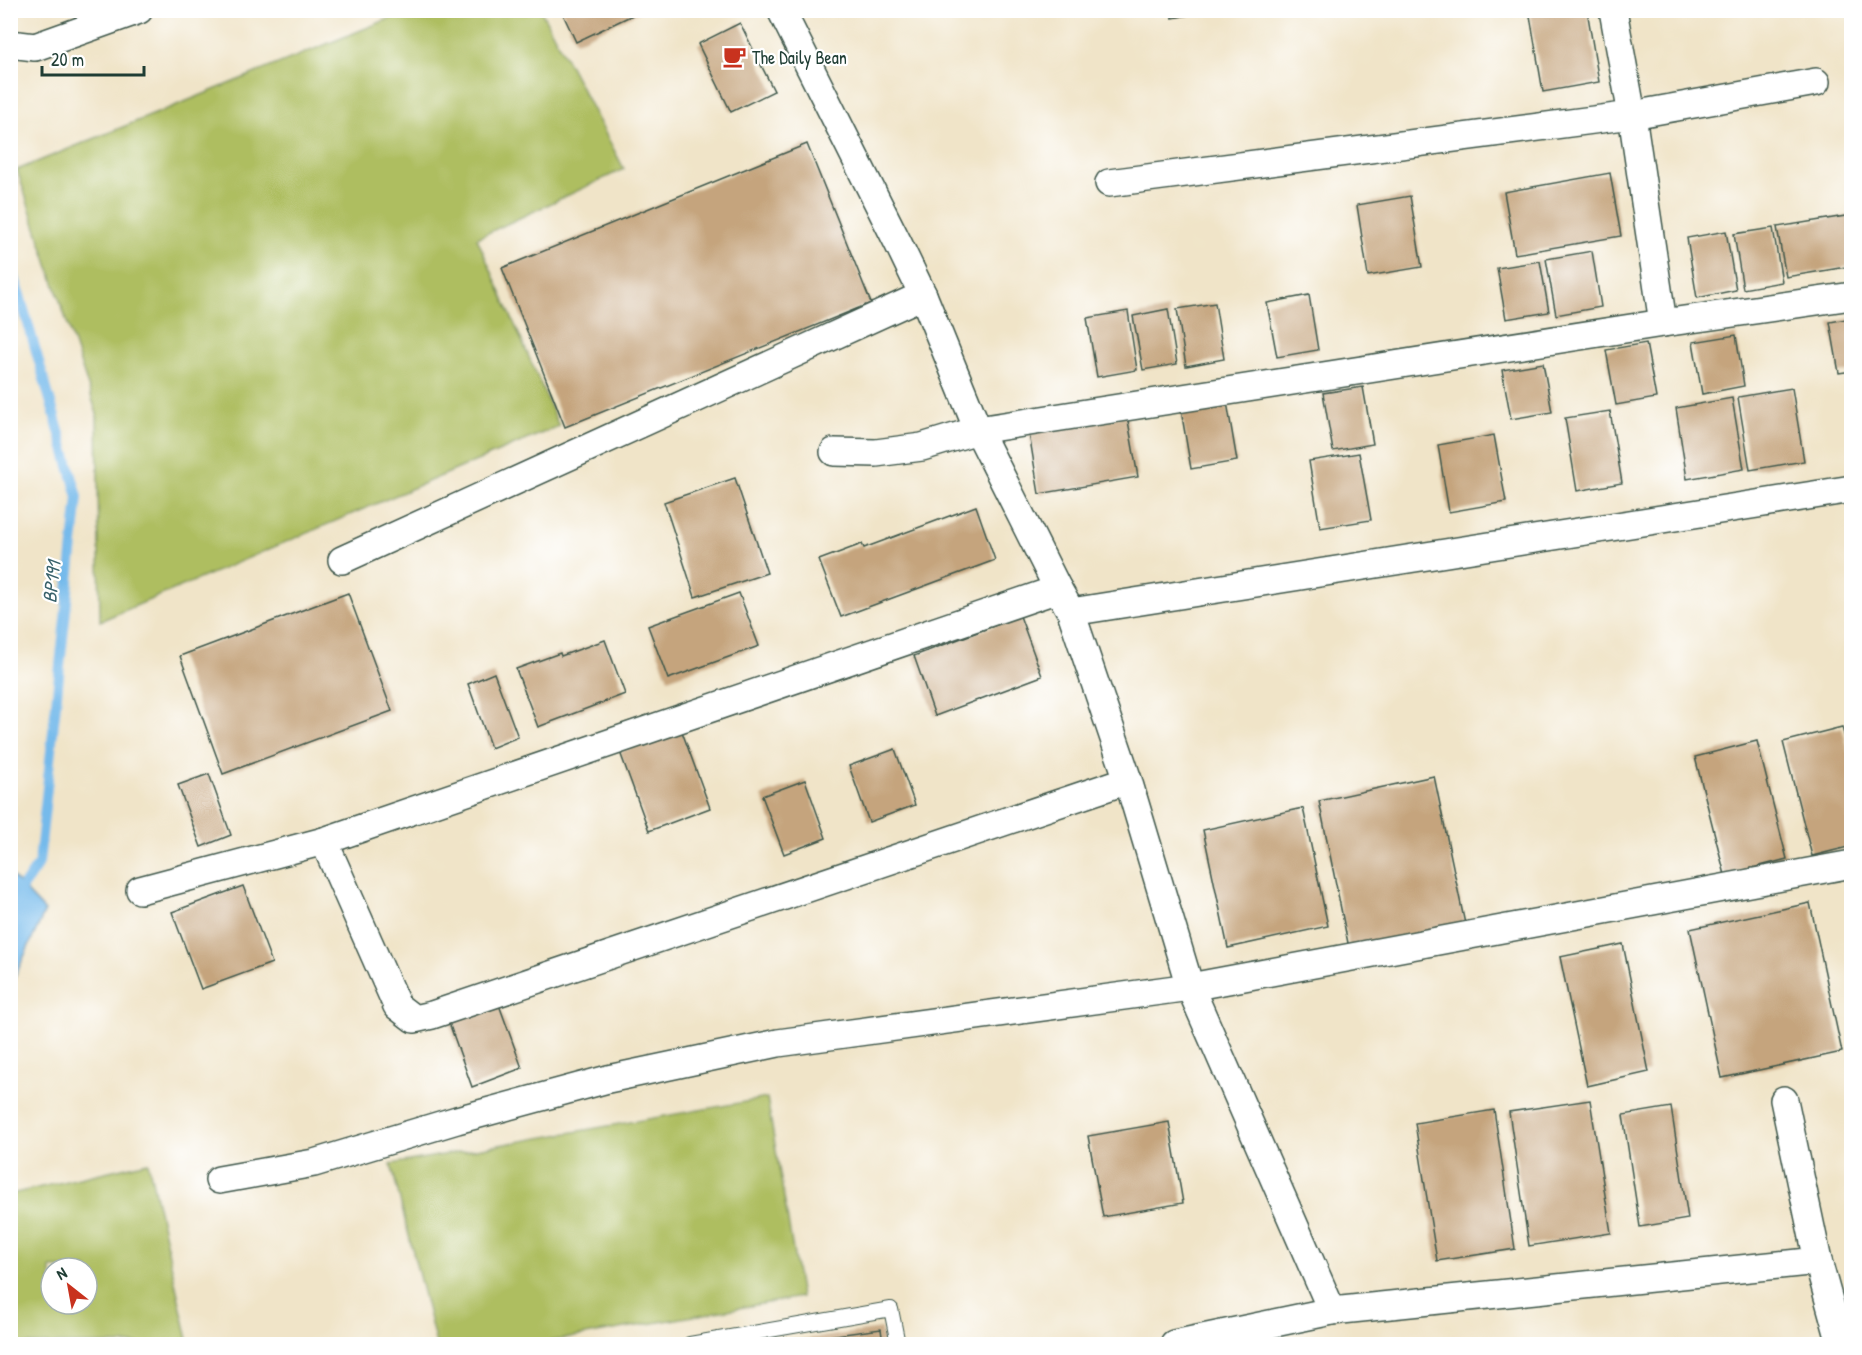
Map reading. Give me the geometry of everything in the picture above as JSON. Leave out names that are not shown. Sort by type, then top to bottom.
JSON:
[{"type":"street","points":[[10,44],[35,47],[139,10]]},
{"type":"street","points":[[781,10],[922,295],[978,430],[1064,600],[1128,780],[1190,987],[1332,1311]]},
{"type":"street","points":[[1613,10],[1632,115],[1663,323]]},
{"type":"street","points":[[1109,183],[1632,115],[1816,82]]},
{"type":"street","points":[[342,560],[922,295]]},
{"type":"street","points":[[834,452],[876,453],[922,447],[978,430],[1663,323],[1851,296]]},
{"type":"street","points":[[140,890],[324,841],[1064,600],[1851,489]]},
{"type":"street","points":[[324,841],[397,1006],[414,1018],[443,1011],[1128,780]]},
{"type":"street","points":[[219,1180],[314,1163],[457,1120],[608,1079],[766,1046],[1190,987],[1851,864]]},
{"type":"street","points":[[1784,1100],[1818,1261],[1841,1344]]},
{"type":"street","points":[[1174,1344],[1332,1311],[1818,1261]]},
{"type":"lane","points":[[690,1344],[891,1309],[898,1344]]},
{"type":"green space","points":[[408,11],[541,11],[624,169],[477,238],[559,426],[100,621],[97,414],[17,170]]},
{"type":"green space","points":[[767,1098],[801,1297],[535,1344],[436,1344],[391,1164]]},
{"type":"green space","points":[[148,1162],[189,1344],[11,1344],[11,1194]]},
{"type":"water","points":[[10,875],[45,911],[11,985]]},
{"type":"building","points":[[561,10],[643,10],[576,42]]},
{"type":"building","points":[[1171,10],[1205,10],[1205,12],[1172,18]]},
{"type":"building","points":[[1529,10],[1587,10],[1599,82],[1543,92]]},
{"type":"building","points":[[740,23],[774,91],[731,112],[698,44]]},
{"type":"building","points":[[807,144],[871,303],[565,427],[502,268]]},
{"type":"building","points":[[1610,173],[1621,236],[1515,254],[1504,192]]},
{"type":"building","points":[[1410,196],[1422,267],[1368,276],[1357,205]]},
{"type":"building","points":[[1852,215],[1852,266],[1786,277],[1777,227]]},
{"type":"building","points":[[1773,228],[1782,282],[1743,289],[1734,234]]},
{"type":"building","points":[[1726,231],[1736,290],[1697,298],[1687,238]]},
{"type":"building","points":[[1592,251],[1601,307],[1556,315],[1546,259]]},
{"type":"building","points":[[1540,261],[1549,312],[1506,319],[1497,268]]},
{"type":"building","points":[[1309,295],[1318,350],[1277,357],[1267,303]]},
{"type":"building","points":[[1215,303],[1224,359],[1186,366],[1177,309]]},
{"type":"building","points":[[1168,309],[1177,364],[1143,370],[1133,316]]},
{"type":"building","points":[[1128,311],[1137,370],[1097,377],[1087,318]]},
{"type":"building","points":[[1852,318],[1852,371],[1839,373],[1830,322]]},
{"type":"building","points":[[1736,335],[1744,386],[1702,394],[1693,342]]},
{"type":"building","points":[[1646,343],[1656,398],[1616,405],[1606,350]]},
{"type":"building","points":[[1543,363],[1552,412],[1511,419],[1502,370]]},
{"type":"building","points":[[1363,387],[1373,444],[1333,451],[1323,393]]},
{"type":"building","points":[[1792,388],[1804,461],[1750,470],[1738,397]]},
{"type":"building","points":[[1732,398],[1744,469],[1687,479],[1676,408]]},
{"type":"building","points":[[1227,402],[1237,461],[1191,469],[1181,410]]},
{"type":"building","points":[[1610,411],[1622,483],[1577,491],[1565,418]]},
{"type":"building","points":[[1127,415],[1138,477],[1039,494],[1029,433]]},
{"type":"building","points":[[1494,435],[1506,502],[1449,512],[1438,445]]},
{"type":"building","points":[[1359,453],[1371,520],[1320,528],[1309,461]]},
{"type":"building","points":[[735,478],[767,573],[695,597],[664,502]]},
{"type":"building","points":[[976,506],[995,560],[841,617],[819,560],[862,544],[864,548]]},
{"type":"building","points":[[348,593],[392,711],[223,774],[180,656]]},
{"type":"building","points":[[739,593],[759,646],[668,679],[648,626]]},
{"type":"building","points":[[1020,616],[1042,676],[935,716],[914,656]]},
{"type":"building","points":[[605,640],[625,694],[538,727],[516,669]]},
{"type":"building","points":[[494,673],[518,737],[491,748],[468,684]]},
{"type":"building","points":[[1842,727],[1852,764],[1852,846],[1812,856],[1783,742]]},
{"type":"building","points":[[681,729],[710,808],[649,831],[620,752]]},
{"type":"building","points":[[1757,741],[1787,859],[1725,875],[1695,757]]},
{"type":"building","points":[[895,749],[915,805],[869,822],[849,766]]},
{"type":"building","points":[[209,774],[231,835],[201,847],[178,785]]},
{"type":"building","points":[[1434,776],[1465,924],[1349,948],[1319,801]]},
{"type":"building","points":[[805,780],[826,838],[784,854],[762,796]]},
{"type":"building","points":[[1303,808],[1328,926],[1228,948],[1203,830]]},
{"type":"building","points":[[243,886],[272,963],[201,989],[172,912]]},
{"type":"building","points":[[1810,903],[1842,1052],[1722,1078],[1690,929]]},
{"type":"building","points":[[1623,944],[1649,1072],[1587,1086],[1560,957]]},
{"type":"building","points":[[498,1002],[522,1068],[472,1087],[448,1020]]},
{"type":"building","points":[[1590,1100],[1611,1233],[1529,1246],[1509,1112]]},
{"type":"building","points":[[1671,1107],[1688,1219],[1640,1227],[1623,1115]]},
{"type":"building","points":[[1494,1110],[1515,1249],[1437,1261],[1415,1123]]},
{"type":"building","points":[[1169,1122],[1183,1203],[1103,1217],[1088,1136]]},
{"type":"building","points":[[881,1329],[883,1344],[776,1344],[776,1343]]},
{"type":"waterway","name":"BP191","points":[[10,261],[78,497],[39,863],[10,906]]},
{"type":"place","name":"The Daily Bean","points":[[734,57]]}]
